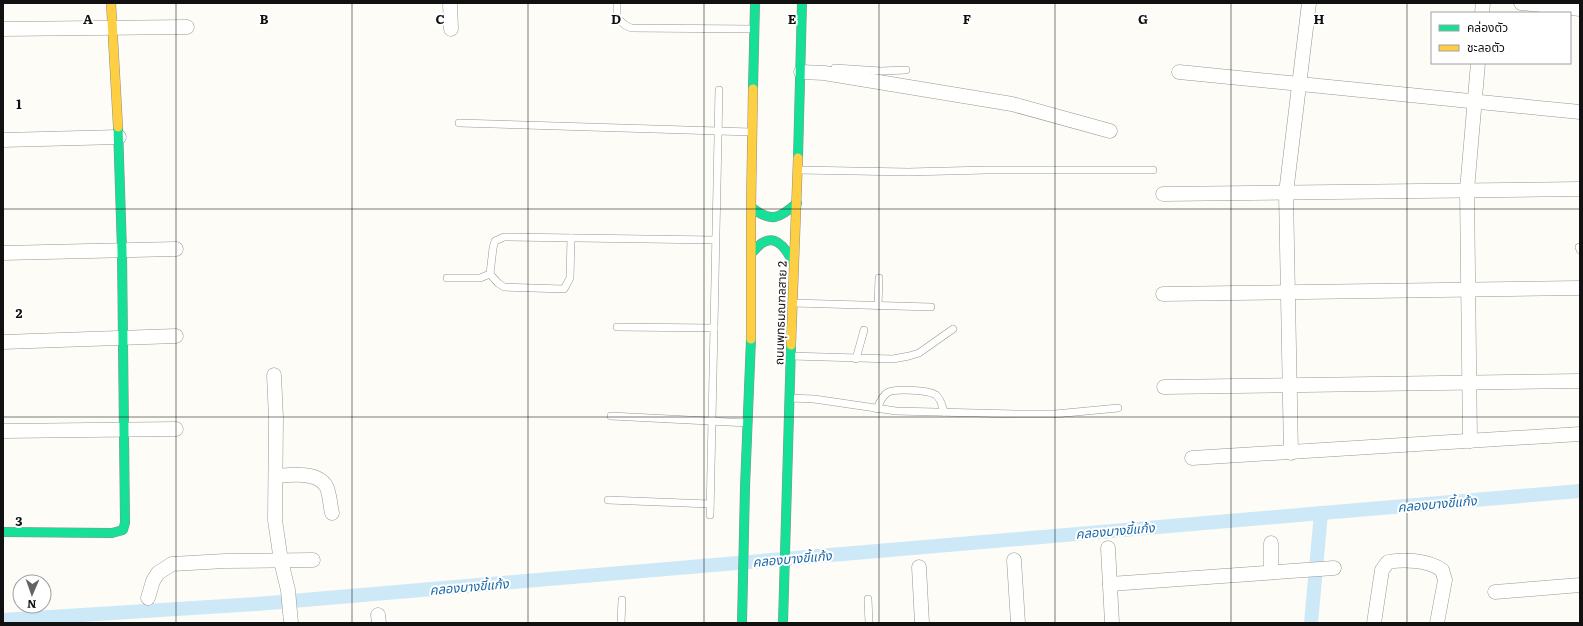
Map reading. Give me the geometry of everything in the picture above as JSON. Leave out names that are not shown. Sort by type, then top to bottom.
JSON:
[{"type":"main road","points":[[3,532],[112,533],[123,530],[125,523],[122,251],[119,137],[111,3]]},
{"type":"main road","points":[[742,623],[745,487],[751,357],[751,207],[754,132],[755,3]]},
{"type":"main road","name":"ถนนพุทธมณฑลสาย 2","points":[[783,623],[802,3]]},
{"type":"main road","points":[[751,207],[759,214],[770,218],[777,218],[786,214],[796,203]]},
{"type":"main road","points":[[751,254],[757,245],[762,241],[768,240],[778,242],[785,247],[793,262]]},
{"type":"street","points":[[450,3],[451,29]]},
{"type":"street","points":[[1290,452],[1286,193],[1309,3]]},
{"type":"street","points":[[1521,3],[1580,9]]},
{"type":"street","points":[[3,29],[187,27]]},
{"type":"street","points":[[1470,441],[1467,190],[1478,64]]},
{"type":"street","points":[[801,69],[1012,104],[1110,131]]},
{"type":"street","points":[[1179,72],[1580,112]]},
{"type":"street","points":[[3,140],[119,137]]},
{"type":"street","points":[[1163,194],[1580,189]]},
{"type":"street","points":[[3,253],[176,249]]},
{"type":"street","points":[[1163,294],[1468,291],[1580,288]]},
{"type":"street","points":[[3,342],[176,336]]},
{"type":"street","points":[[274,375],[276,418],[275,520],[281,561],[288,590],[291,623]]},
{"type":"street","points":[[1164,387],[1580,381]]},
{"type":"street","points":[[3,431],[176,429]]},
{"type":"street","points":[[1192,458],[1580,434]]},
{"type":"street","points":[[276,476],[298,475],[313,477],[322,481],[326,486],[332,513]]},
{"type":"street","points":[[1271,542],[1271,572]]},
{"type":"street","points":[[1108,548],[1112,623]]},
{"type":"street","points":[[148,598],[153,581],[158,573],[172,564],[225,561],[313,560]]},
{"type":"street","points":[[1014,560],[1018,623]]},
{"type":"street","points":[[1374,623],[1382,570],[1388,562],[1401,560],[1426,564],[1442,570],[1445,580],[1437,623]]},
{"type":"street","points":[[919,567],[922,623]]},
{"type":"street","points":[[1110,584],[1334,568]]},
{"type":"street","points":[[1495,592],[1580,585]]},
{"type":"lane","points":[[617,3],[617,18],[631,28],[755,29]]},
{"type":"lane","points":[[801,69],[881,71],[906,70]]},
{"type":"lane","points":[[710,515],[719,90]]},
{"type":"lane","points":[[459,123],[754,132]]},
{"type":"lane","points":[[797,170],[908,172],[987,170],[1153,170]]},
{"type":"lane","points":[[571,238],[570,278],[564,289],[504,287],[490,274],[495,241],[504,238],[571,238],[715,240]]},
{"type":"lane","points":[[447,278],[480,278],[490,274]]},
{"type":"lane","points":[[878,306],[879,278]]},
{"type":"lane","points":[[792,303],[931,306]]},
{"type":"lane","points":[[617,326],[714,328]]},
{"type":"lane","points":[[790,356],[893,359],[919,353],[953,329]]},
{"type":"lane","points":[[856,359],[864,330]]},
{"type":"lane","points":[[877,409],[886,393],[890,391],[911,390],[930,392],[935,395],[939,399],[944,412]]},
{"type":"lane","points":[[790,398],[814,398],[844,402],[877,409],[944,412],[1047,414],[1118,408]]},
{"type":"lane","points":[[610,416],[748,423]]},
{"type":"lane","points":[[608,500],[710,504]]},
{"type":"lane","points":[[868,599],[869,623]]},
{"type":"lane","points":[[621,623],[622,600]]},
{"type":"waterway","name":"คลองบางขี้แก้ง","points":[[3,620],[257,604],[1580,491]]},
{"type":"waterway","points":[[1311,623],[1321,513]]},
{"type":"traffic: fast","points":[[753,89],[755,3]]},
{"type":"traffic: fast","points":[[798,158],[802,3]]},
{"type":"traffic: fast","points":[[3,532],[112,533],[123,530],[125,523],[122,251],[118,127]]},
{"type":"traffic: fast","points":[[751,207],[764,215],[775,217],[785,213],[797,203]]},
{"type":"traffic: fast","points":[[751,254],[763,242],[769,240],[779,243],[793,262]]},
{"type":"traffic: fast","points":[[742,623],[745,487],[751,339]]},
{"type":"traffic: fast","points":[[783,623],[791,345]]},
{"type":"traffic: slow","points":[[111,3],[118,127]]},
{"type":"traffic: slow","points":[[751,339],[753,89]]},
{"type":"traffic: slow","points":[[791,345],[798,158]]}]
